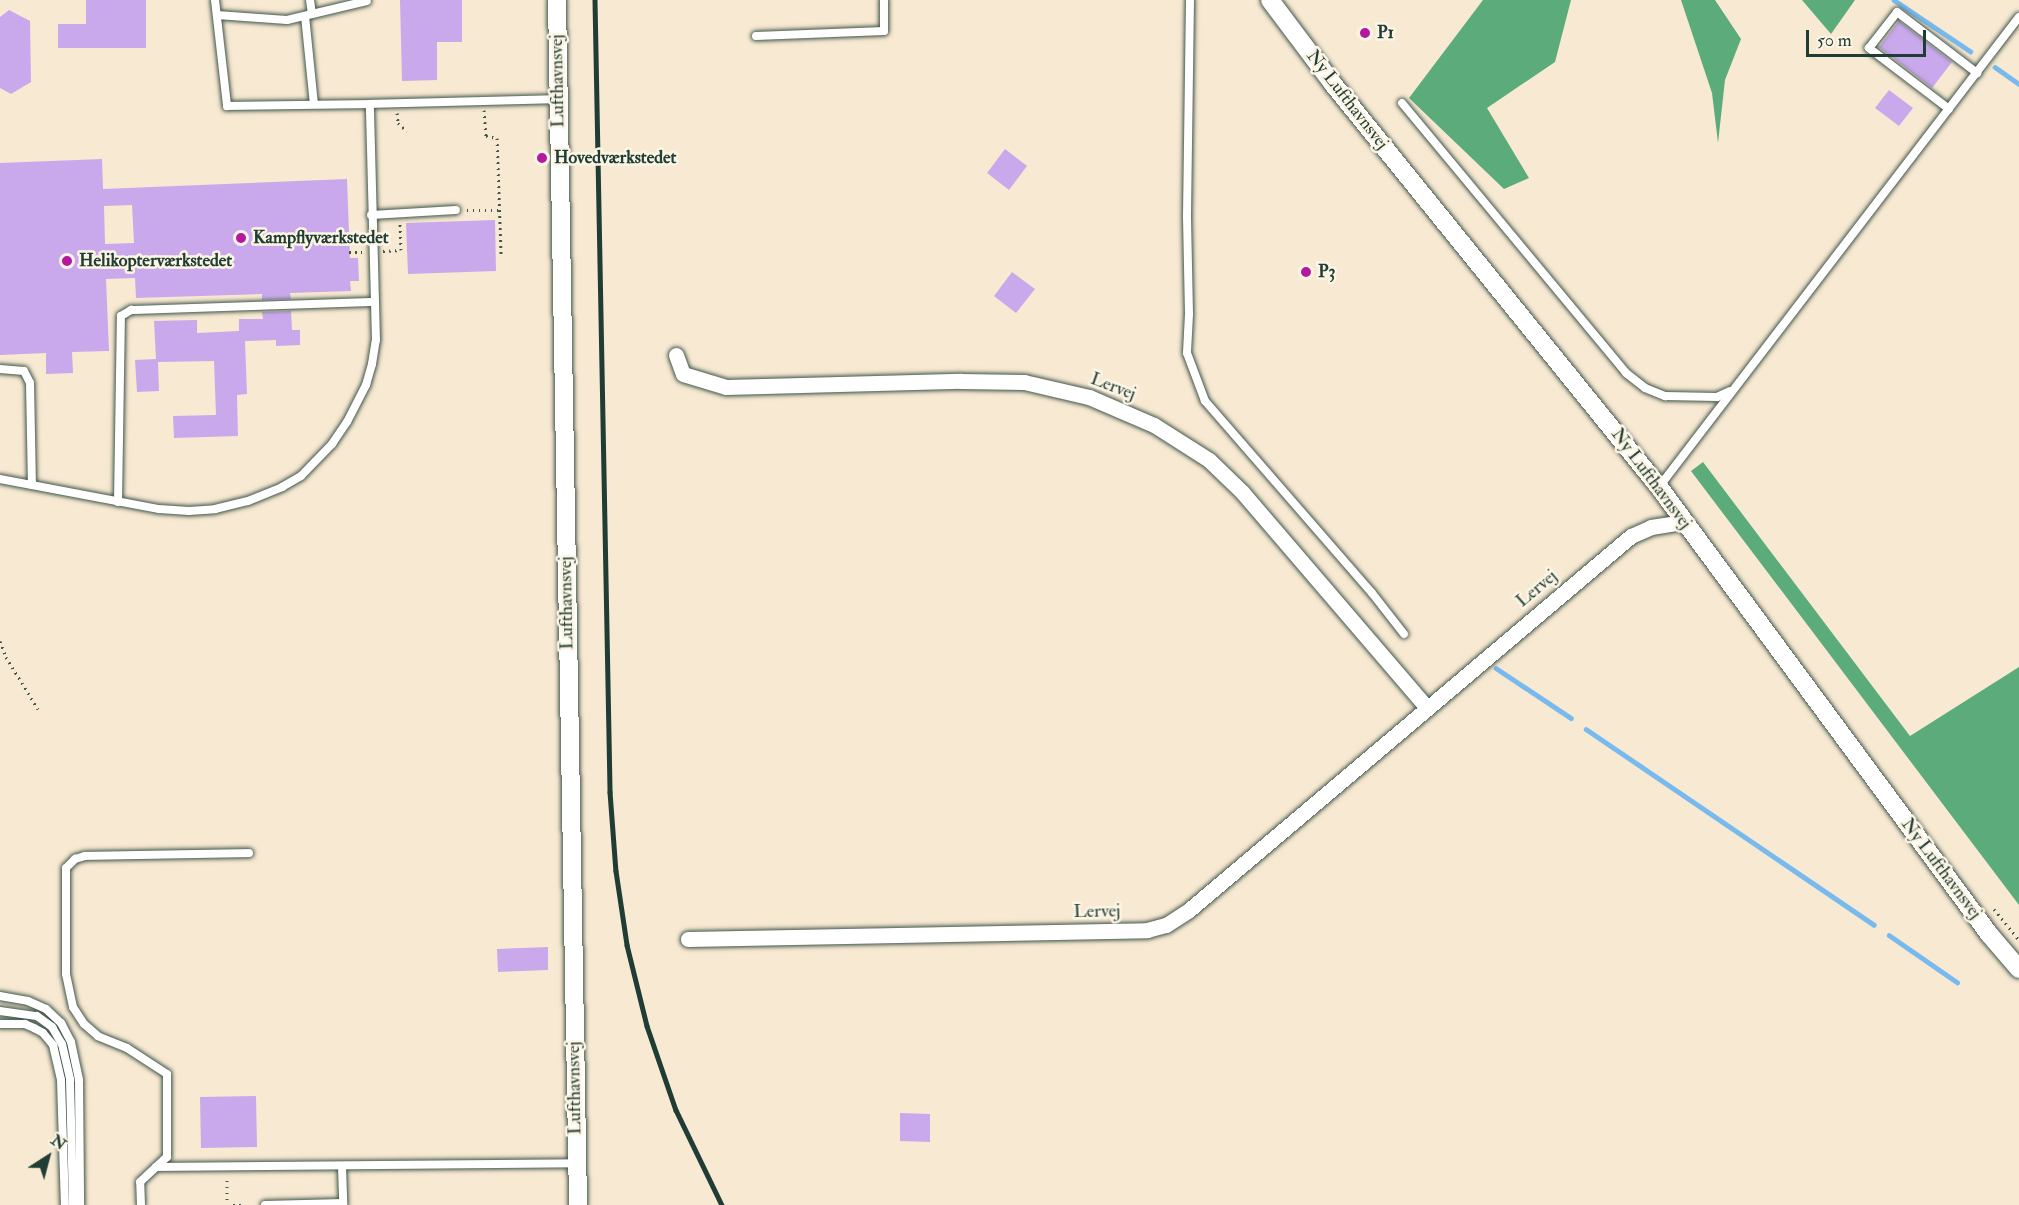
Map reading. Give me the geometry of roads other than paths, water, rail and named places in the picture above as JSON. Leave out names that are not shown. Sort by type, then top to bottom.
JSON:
[{"type":"street","name":"Lufthavnsvej","points":[[557,0],[578,1205]]},
{"type":"street","name":"Ny Lufthavnsvej","points":[[1270,0],[1333,84],[1659,487],[1989,934],[2019,969]]},
{"type":"street","name":"Lervej","points":[[676,355],[683,374],[726,387],[961,381],[1024,382],[1089,397],[1154,425],[1209,460],[1243,493],[1427,708]]},
{"type":"street","name":"Lervej","points":[[688,939],[1147,930],[1166,925],[1189,910],[1631,536],[1651,527],[1684,522]]},
{"type":"lane","points":[[215,0],[227,106],[558,99]]},
{"type":"lane","points":[[310,0],[314,105]]},
{"type":"lane","points":[[756,36],[884,31],[884,0]]},
{"type":"lane","points":[[1190,0],[1187,218],[1190,304],[1186,353],[1205,401],[1372,593],[1404,634]]},
{"type":"lane","points":[[217,15],[287,20],[367,1]]},
{"type":"lane","points":[[1949,109],[1869,48],[1897,12],[1977,73]]},
{"type":"lane","points":[[1659,487],[2019,17]]},
{"type":"lane","points":[[1402,103],[1626,373],[1645,388],[1665,396],[1691,399],[1717,397],[1735,388]]},
{"type":"lane","points":[[0,478],[159,509],[215,509],[248,501],[282,487],[301,476],[332,444],[347,422],[366,385],[376,340],[369,104]]},
{"type":"lane","points":[[371,215],[456,210]]},
{"type":"lane","points":[[118,502],[121,316],[131,310],[374,302]]},
{"type":"lane","points":[[0,369],[24,371],[30,383],[32,485]]},
{"type":"lane","points":[[141,1205],[140,1182],[167,1156],[167,1074],[127,1048],[98,1036],[78,1016],[70,997],[66,974],[65,873],[71,861],[85,856],[249,853]]},
{"type":"lane","points":[[0,996],[28,1001],[46,1009],[61,1023],[71,1042],[79,1080],[80,1205]]},
{"type":"lane","points":[[0,1011],[37,1016],[52,1027],[62,1044],[70,1080],[73,1205]]},
{"type":"lane","points":[[0,1024],[25,1024],[34,1028],[48,1038],[56,1051],[61,1080],[65,1205]]},
{"type":"lane","points":[[156,1167],[577,1163]]},
{"type":"lane","points":[[265,1205],[343,1204],[342,1167]]},
{"type":"waterway","points":[[1894,0],[1970,51]]},
{"type":"waterway","points":[[1995,67],[2019,84]]},
{"type":"waterway","points":[[1496,668],[1571,718]]},
{"type":"waterway","points":[[1586,729],[1874,925]]},
{"type":"waterway","points":[[1889,935],[1957,982]]},
{"type":"railway","points":[[595,0],[610,792],[616,871],[627,945],[647,1026],[676,1110],[722,1205]]},
{"type":"place","name":"P1","points":[[1365,33]]},
{"type":"place","name":"Hovedværkstedet","points":[[542,158]]},
{"type":"place","name":"Kampflyværkstedet","points":[[241,238]]},
{"type":"place","name":"Helikopterværkstedet","points":[[67,261]]},
{"type":"place","name":"P3","points":[[1306,272]]}]
